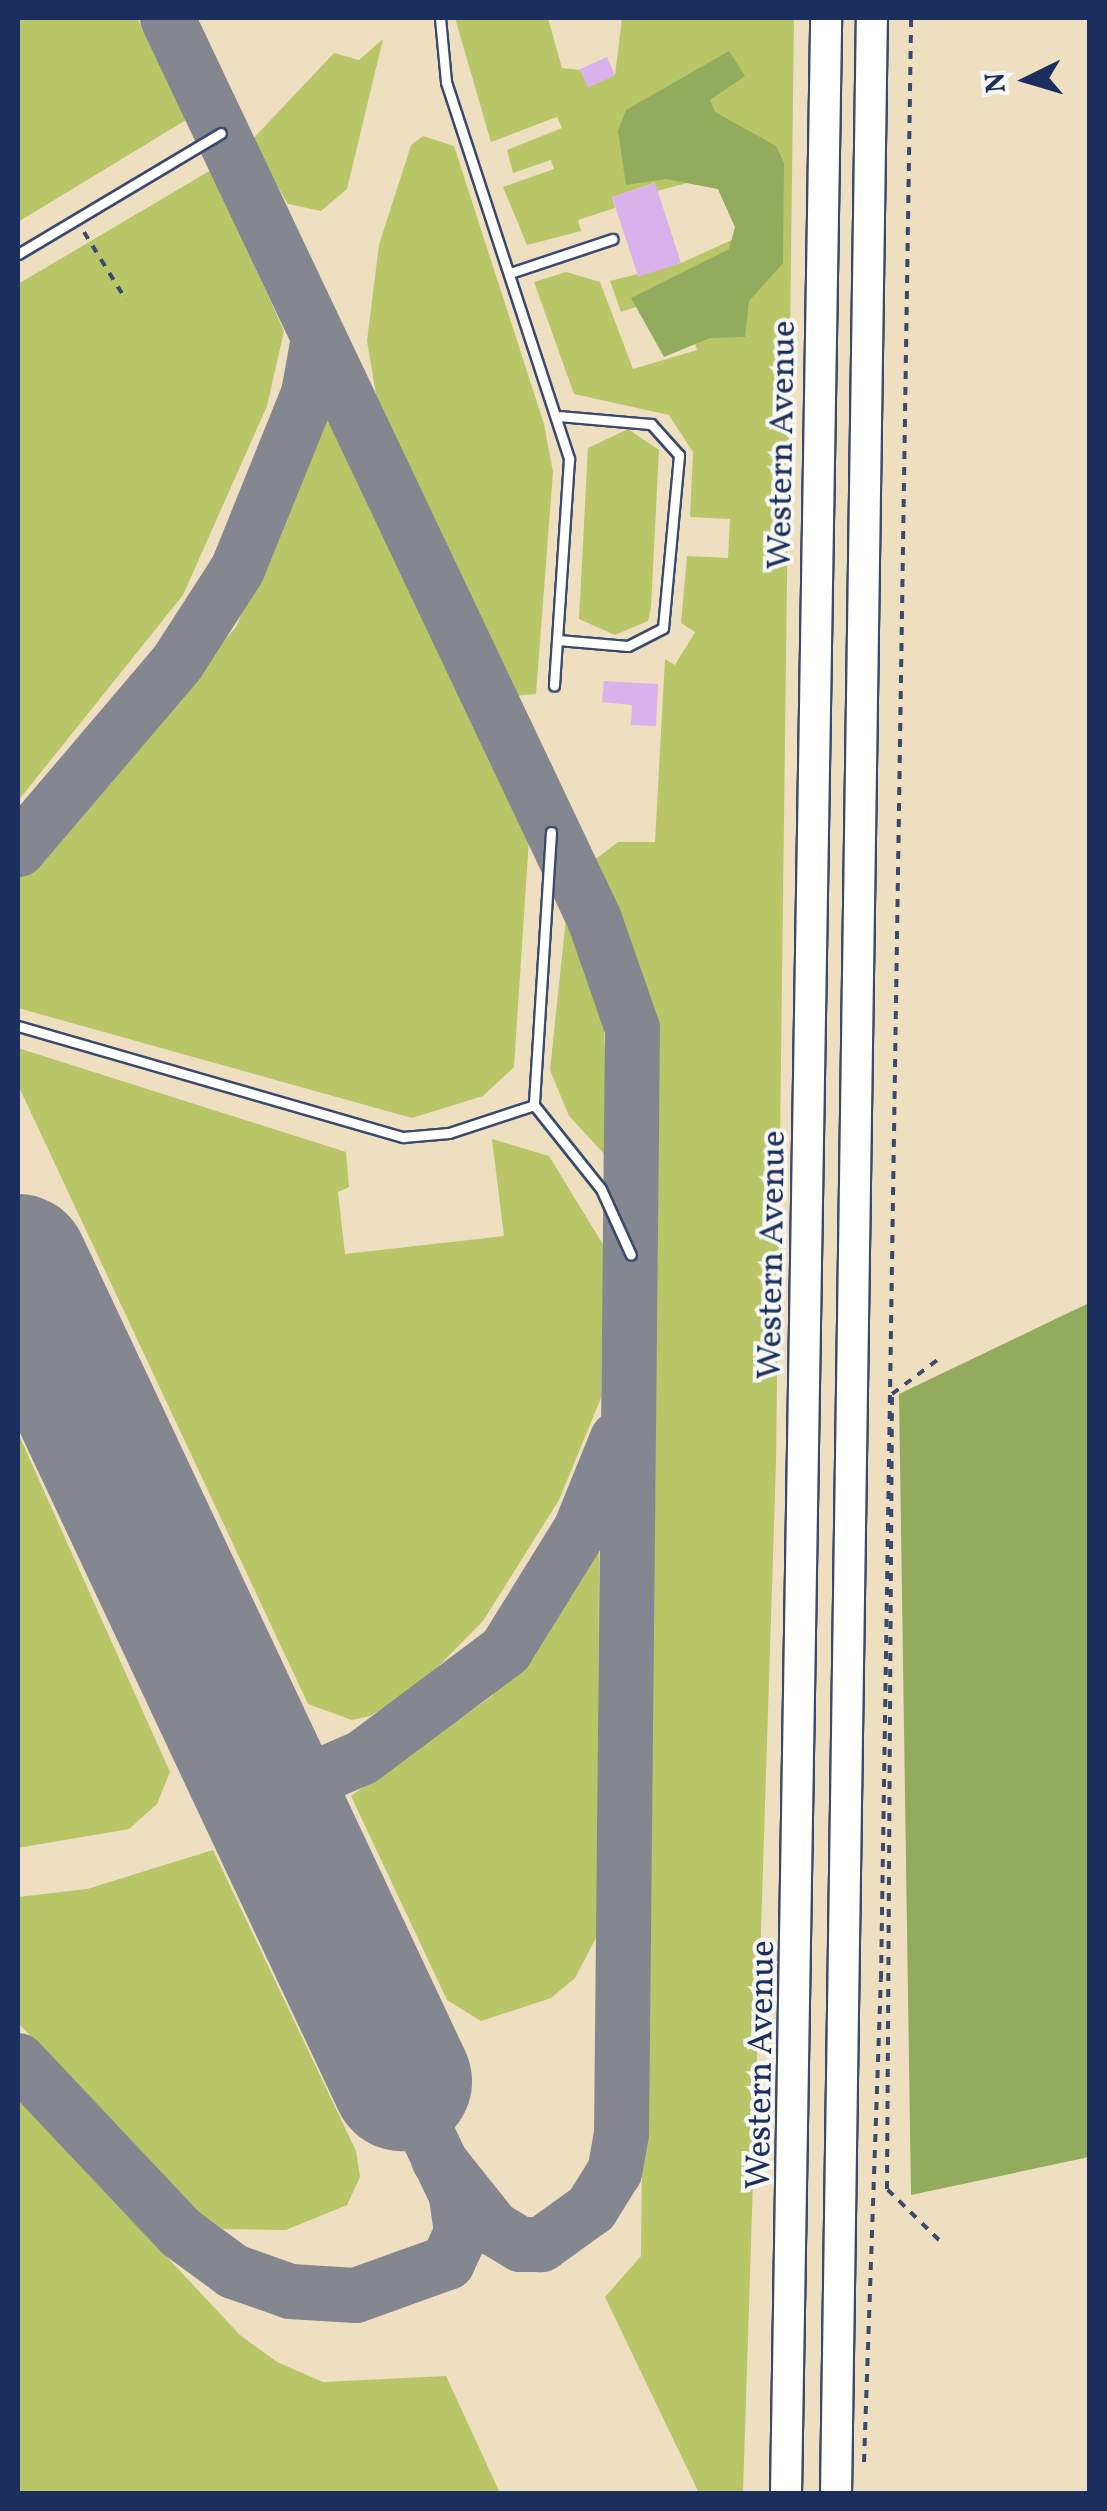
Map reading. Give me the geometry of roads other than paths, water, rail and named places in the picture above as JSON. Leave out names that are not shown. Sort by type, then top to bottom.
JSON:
[{"type":"highway","name":"Western Avenue","points":[[786,2494],[826,18]]},
{"type":"highway","points":[[836,2494],[872,18]]},
{"type":"lane","points":[[440,18],[446,82],[560,416],[568,459],[554,686]]},
{"type":"lane","points":[[872,54],[887,18]]},
{"type":"lane","points":[[18,254],[222,133]]},
{"type":"lane","points":[[510,272],[612,239]]},
{"type":"lane","points":[[558,640],[628,646],[664,628],[680,455],[652,424],[560,416]]},
{"type":"lane","points":[[550,832],[534,1105],[600,1189],[630,1254]]},
{"type":"lane","points":[[18,1026],[402,1137],[449,1133],[534,1105]]}]
